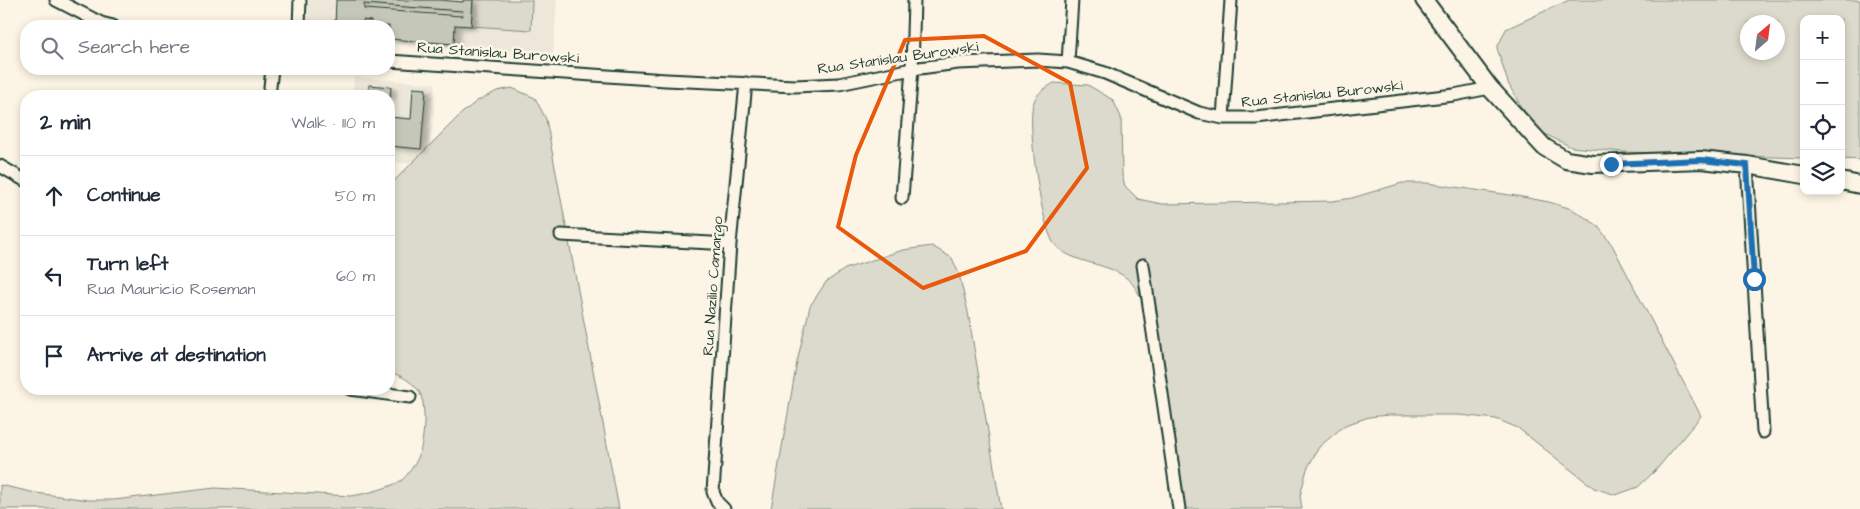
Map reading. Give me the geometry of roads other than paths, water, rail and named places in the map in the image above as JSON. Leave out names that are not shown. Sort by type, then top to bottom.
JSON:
[{"type":"main road","points":[[1424,0],[1490,88],[1544,147],[1566,160],[1593,164],[1701,160],[1747,165],[1800,174]]},
{"type":"main road","points":[[1845,182],[1860,185]]},
{"type":"street","points":[[56,0],[97,20]]},
{"type":"street","points":[[299,20],[300,0]]},
{"type":"street","points":[[902,198],[912,69],[914,0]]},
{"type":"street","points":[[1068,62],[1072,0]]},
{"type":"street","points":[[1223,118],[1231,0]]},
{"type":"street","name":"Rua Stanislau Burowski","points":[[395,61],[795,86],[839,84],[912,69],[958,63],[1038,60],[1068,62],[1106,73],[1199,113],[1223,118],[1256,118],[1454,95],[1490,88]]},
{"type":"street","points":[[270,90],[271,75]]},
{"type":"street","name":"Rua Nazilio Camargo","points":[[724,509],[717,502],[713,492],[730,244],[746,84]]},
{"type":"street","points":[[1747,165],[1763,432]]},
{"type":"street","points":[[0,166],[20,178]]},
{"type":"street","points":[[560,235],[730,244]]},
{"type":"street","points":[[1144,264],[1179,509]]},
{"type":"street","points":[[395,395],[410,397]]}]
